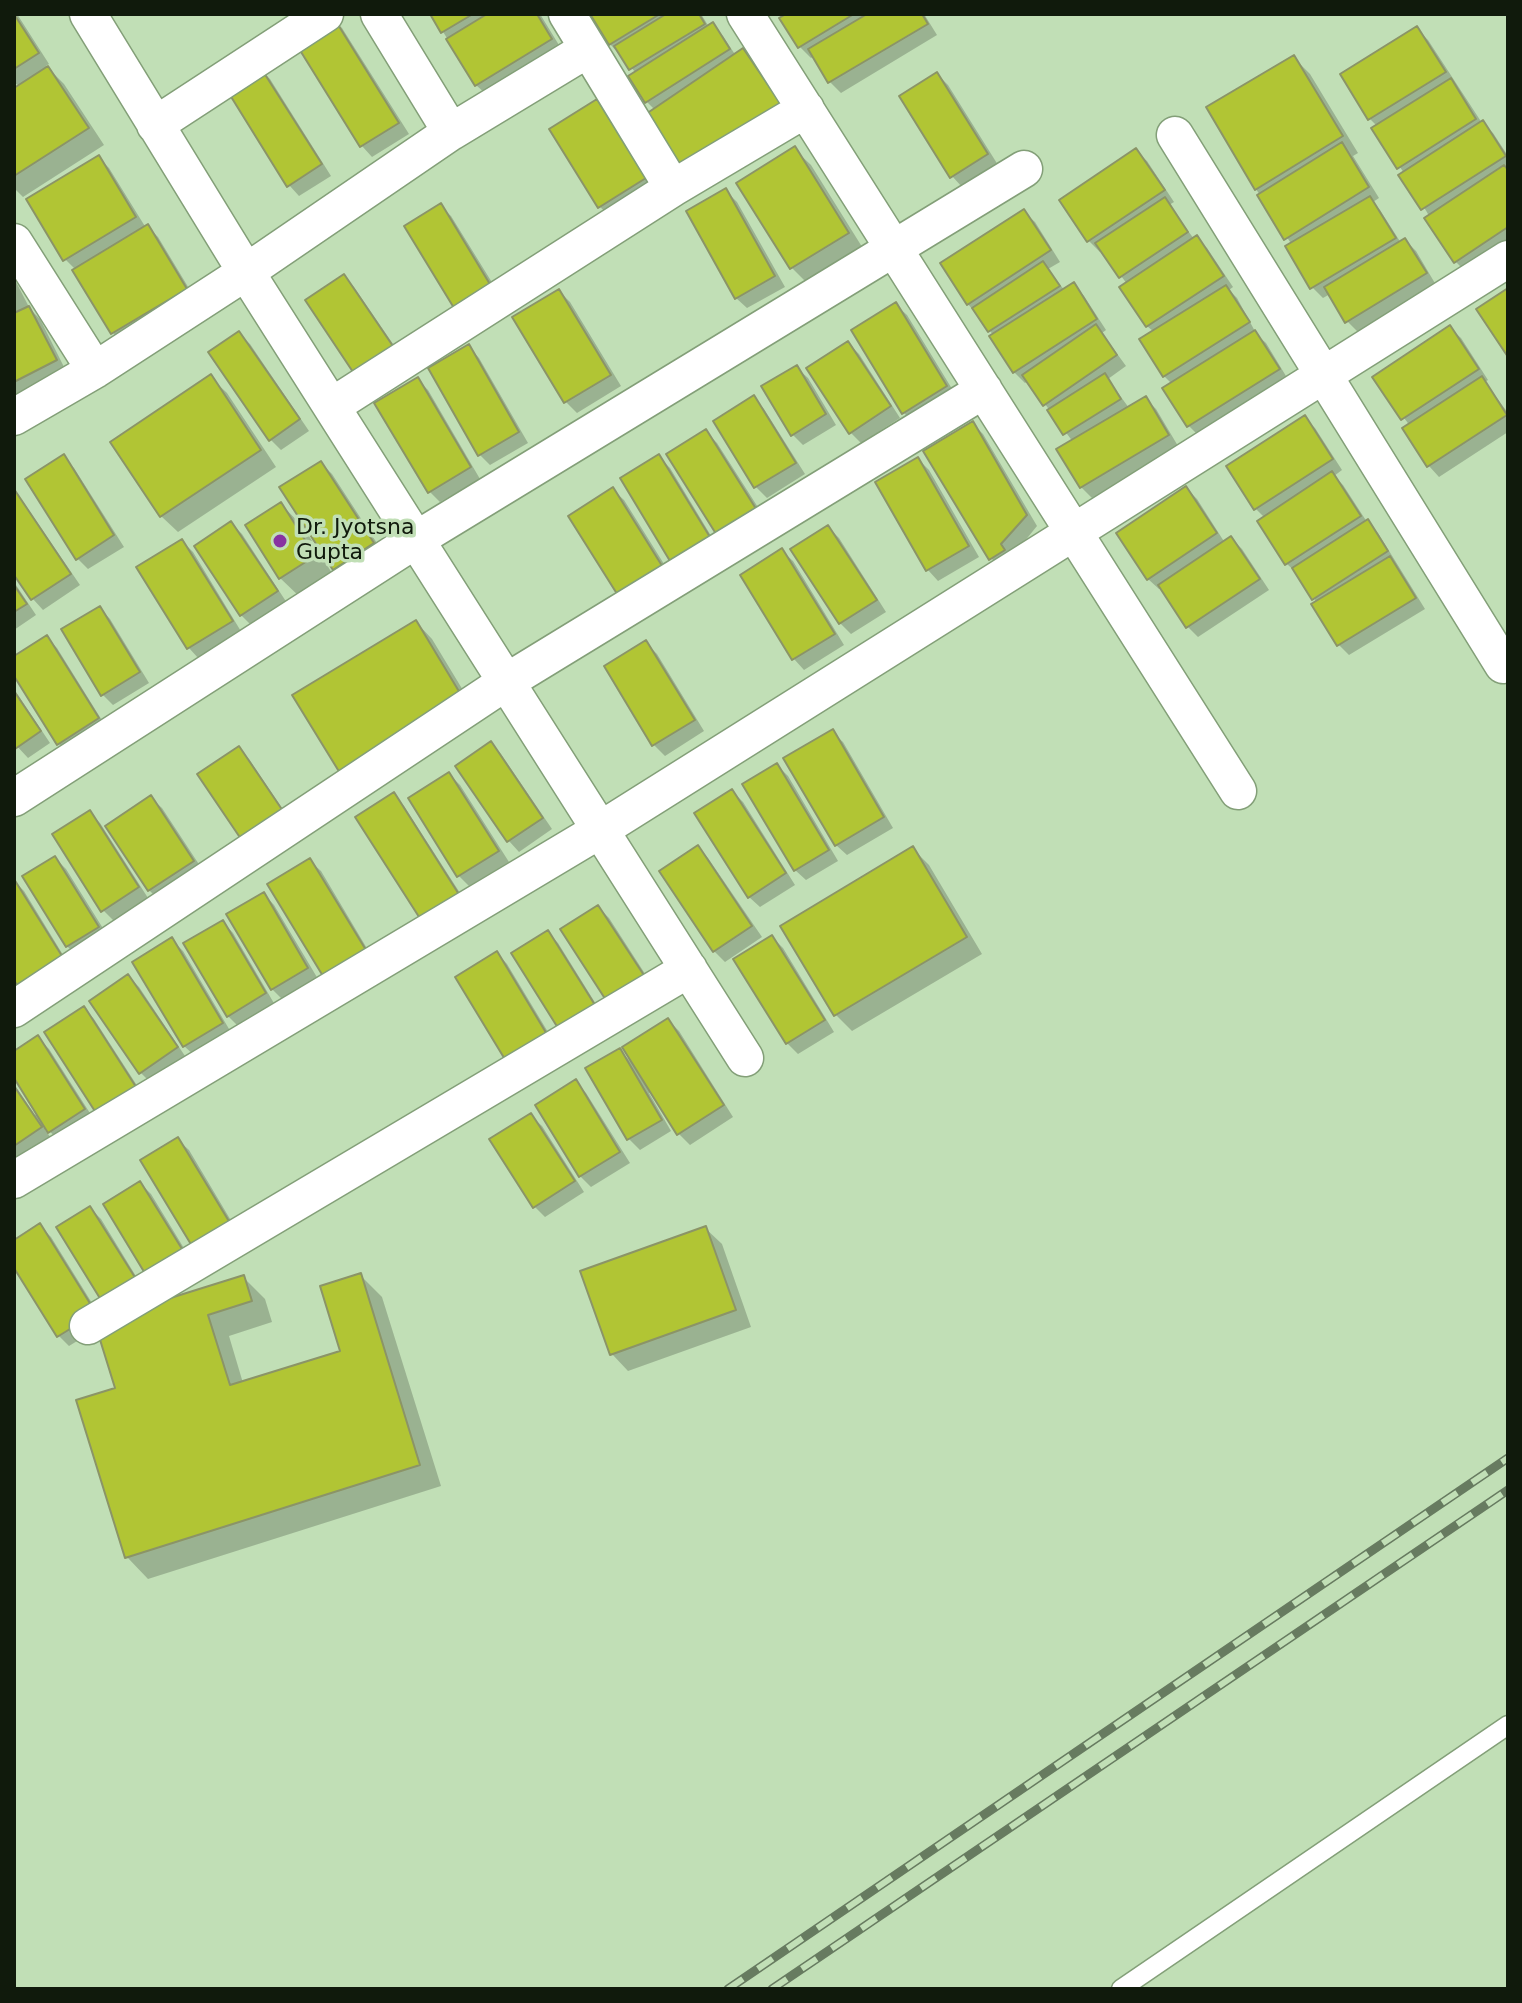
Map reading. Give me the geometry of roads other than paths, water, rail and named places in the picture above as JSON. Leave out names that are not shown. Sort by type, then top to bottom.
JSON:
[{"type":"street","points":[[88,14],[246,272],[745,1058]]},
{"type":"street","points":[[155,125],[325,14]]},
{"type":"street","points":[[379,14],[451,132]]},
{"type":"street","points":[[567,14],[673,188]]},
{"type":"street","points":[[745,14],[1238,791]]},
{"type":"street","points":[[14,417],[95,370],[246,272],[451,132],[588,49]]},
{"type":"street","points":[[332,406],[673,188],[806,109]]},
{"type":"street","points":[[1175,135],[1503,665]]},
{"type":"street","points":[[14,798],[417,539],[1024,169]]},
{"type":"street","points":[[14,242],[95,370]]},
{"type":"street","points":[[14,1180],[600,830],[1508,259]]},
{"type":"street","points":[[14,1009],[506,682],[984,390]]},
{"type":"street","points":[[88,1326],[689,969]]},
{"type":"lane","points":[[1121,1989],[1508,1725]]},
{"type":"railway","points":[[728,1989],[1508,1458]]},
{"type":"railway","points":[[772,1989],[1508,1490]]},
{"type":"place","name":"Dr. Jyotsna Gupta","points":[[280,541]]}]
